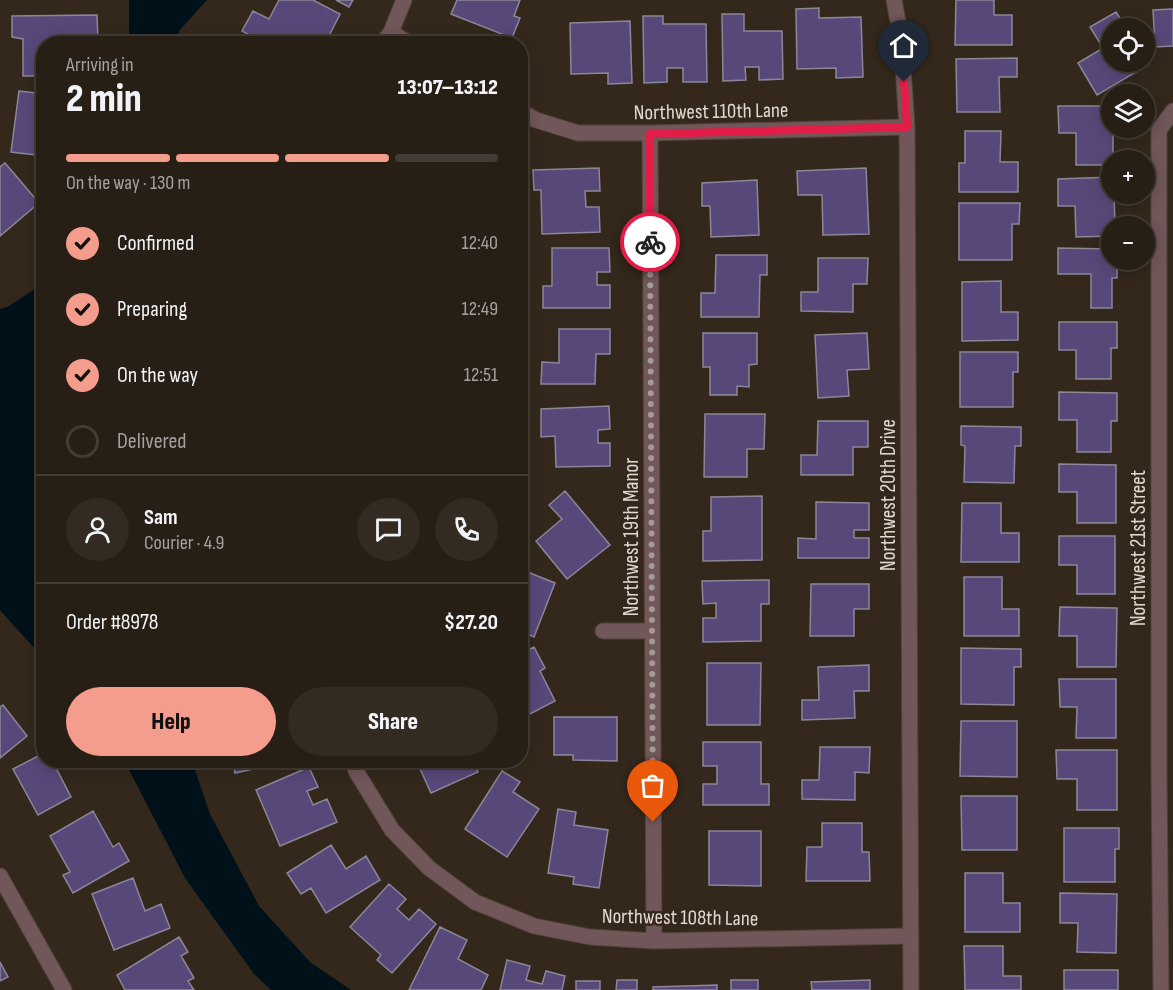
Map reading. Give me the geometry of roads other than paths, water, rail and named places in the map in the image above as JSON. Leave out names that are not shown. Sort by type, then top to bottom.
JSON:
[{"type":"street","points":[[387,36],[404,0]]},
{"type":"street","name":"Northwest 20th Drive","points":[[894,0],[901,37],[907,127],[911,990]]},
{"type":"street","name":"Northwest 21st Street","points":[[1161,990],[1159,130],[1173,111]]},
{"type":"street","name":"Northwest 110th Lane","points":[[528,116],[578,133],[650,134],[907,127]]},
{"type":"street","name":"Northwest 19th Manor","points":[[650,134],[654,941]]},
{"type":"street","points":[[603,631],[652,631]]},
{"type":"street","name":"Northwest 108th Lane","points":[[355,768],[392,830],[429,868],[475,902],[534,926],[590,937],[654,941],[911,936]]},
{"type":"street","points":[[0,876],[64,990]]}]
